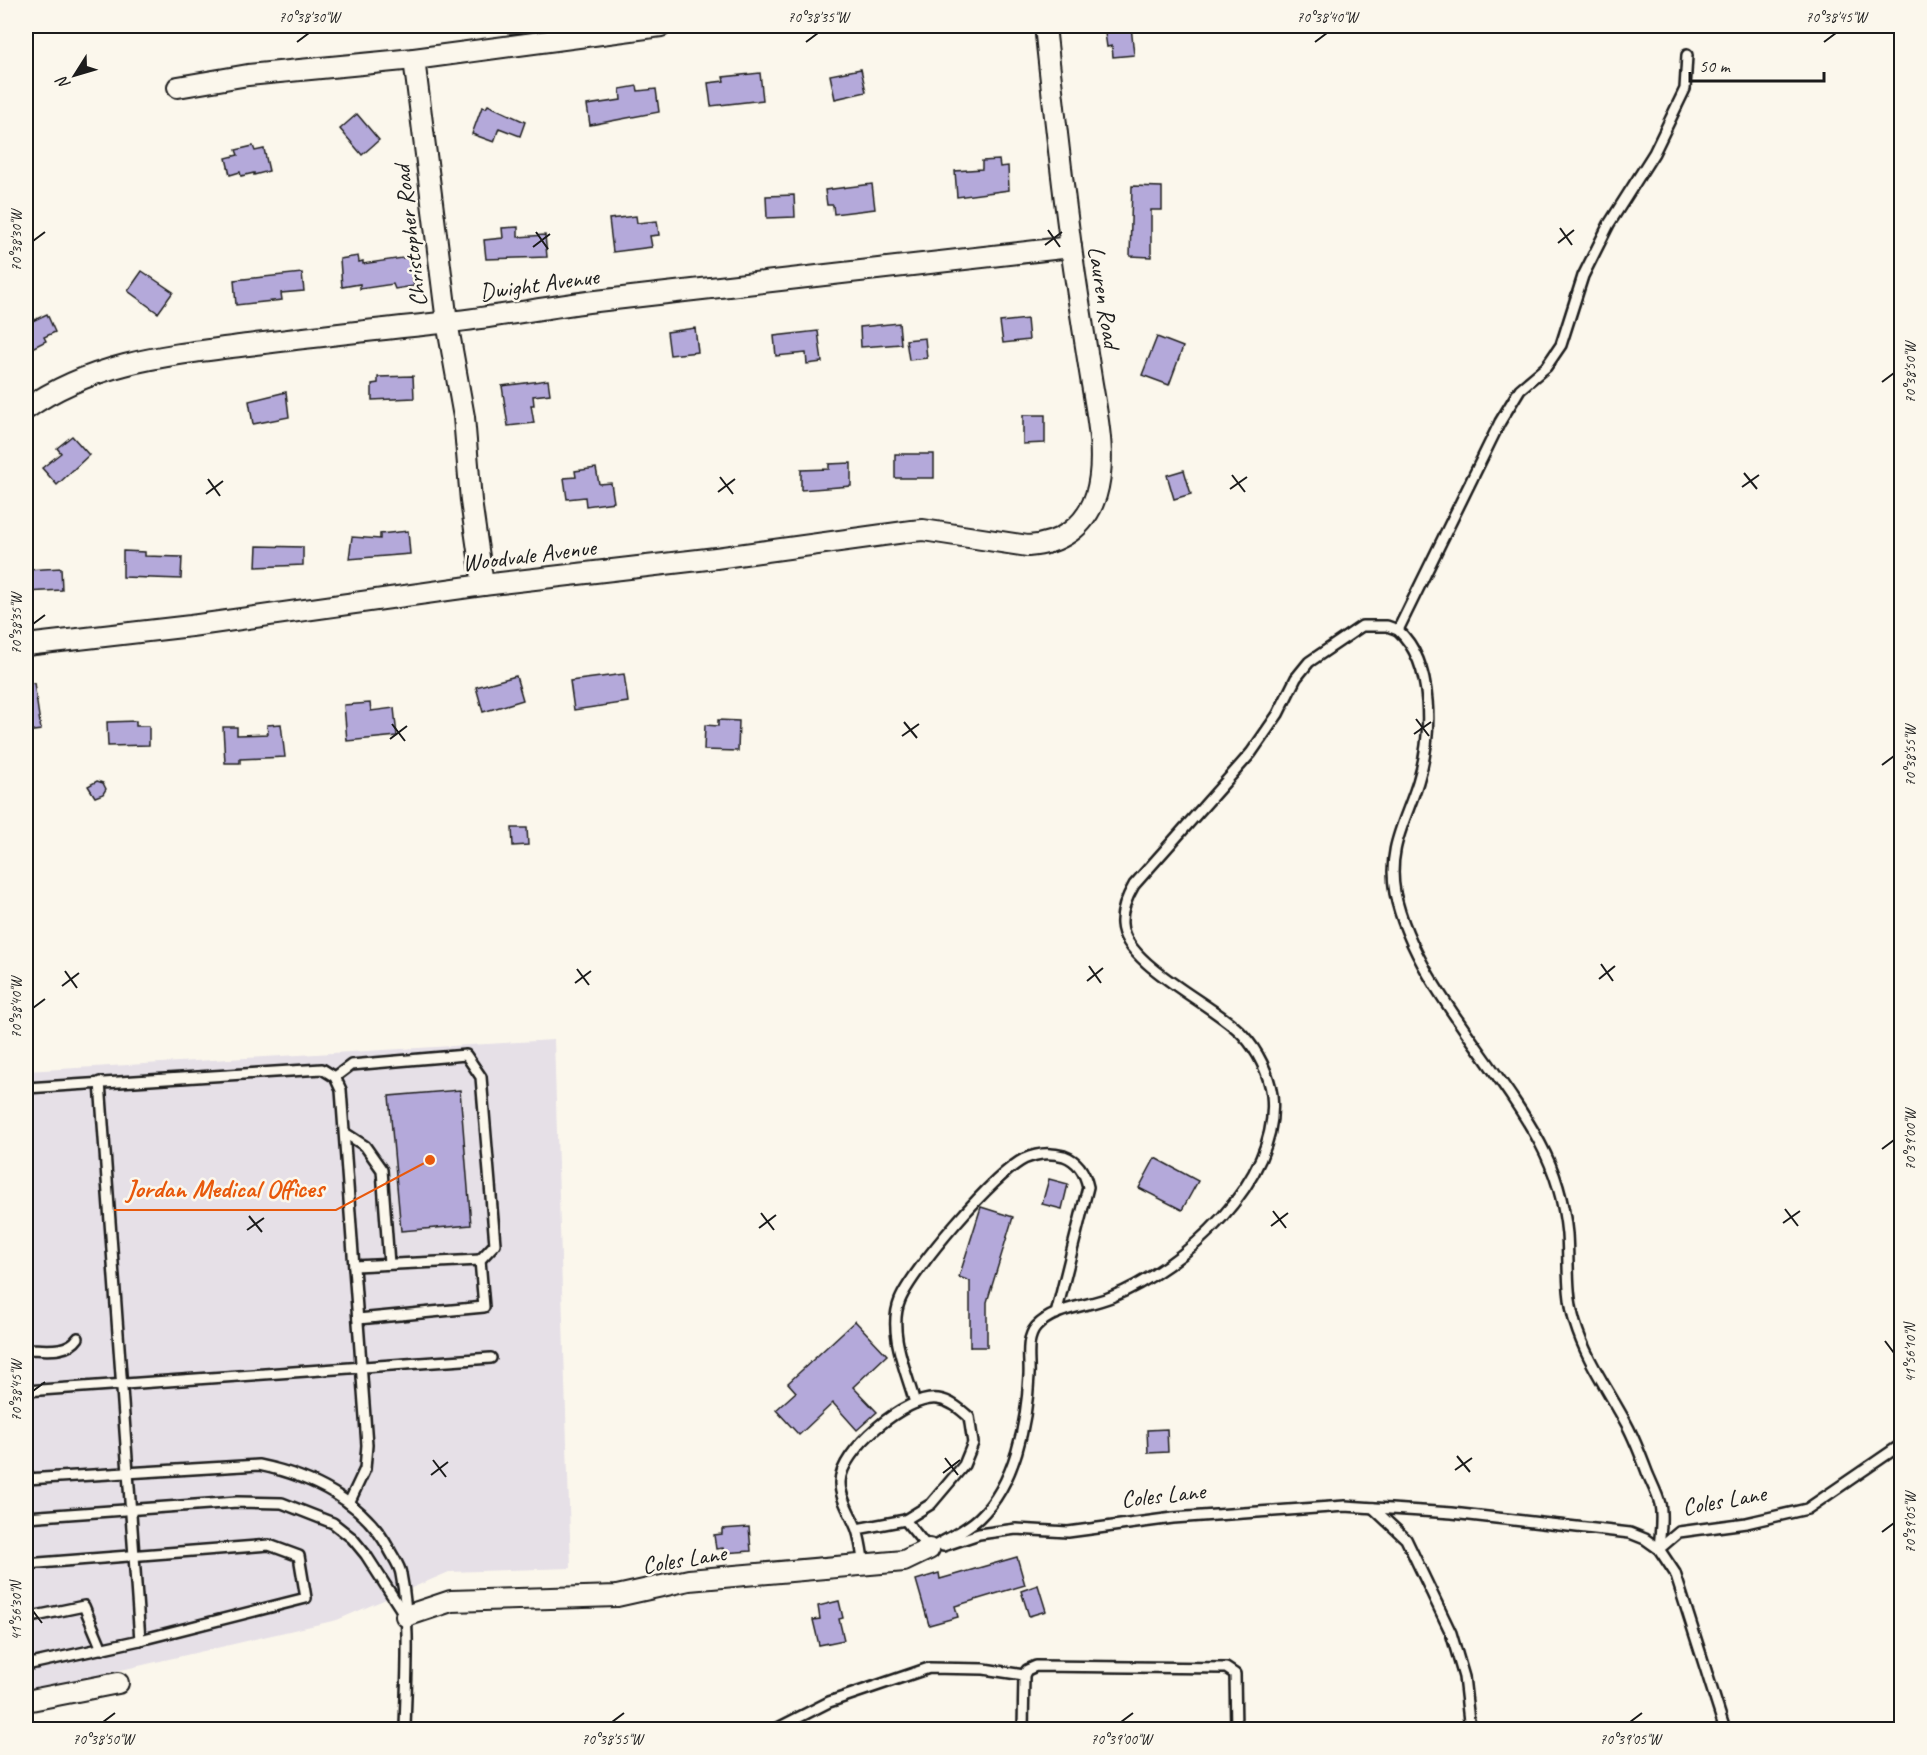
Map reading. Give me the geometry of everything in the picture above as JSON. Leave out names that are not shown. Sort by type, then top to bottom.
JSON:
[{"type":"street","points":[[178,87],[248,75],[414,59],[661,26]]},
{"type":"street","name":"Lauren Road","points":[[1038,545],[1062,538],[1078,525],[1091,507],[1099,483],[1098,423],[1071,247],[1045,26]]},
{"type":"street","name":"Christopher Road","points":[[414,59],[447,322],[464,417],[471,501],[483,585]]},
{"type":"street","name":"Dwight Avenue","points":[[26,409],[63,385],[87,375],[129,363],[360,330],[447,322],[792,276],[1071,247]]},
{"type":"street","name":"Woodvale Avenue","points":[[26,645],[191,626],[483,585],[716,558],[912,531],[954,534],[1003,544],[1038,545]]},
{"type":"street","name":"Coles Lane","points":[[406,1616],[451,1600],[617,1596],[689,1580],[904,1561],[928,1549]]},
{"type":"street","points":[[26,1701],[117,1683]]},
{"type":"lane","points":[[1398,630],[1500,422],[1520,389],[1546,367],[1561,345],[1583,276],[1609,224],[1654,153],[1685,89],[1687,55]]},
{"type":"lane","points":[[905,1520],[928,1549],[979,1518],[1002,1486],[1016,1451],[1024,1419],[1030,1335],[1036,1326],[1056,1314],[1094,1304],[1128,1290],[1164,1268],[1201,1239],[1218,1222],[1248,1180],[1262,1154],[1270,1126],[1272,1095],[1268,1078],[1253,1047],[1226,1019],[1169,981],[1130,944],[1122,924],[1126,898],[1134,885],[1251,753],[1278,714],[1296,678],[1309,662],[1362,626],[1387,626],[1398,630],[1412,646],[1421,668],[1426,718],[1421,770],[1396,837],[1393,852],[1393,877],[1400,909],[1429,973],[1524,1115],[1549,1161],[1563,1206],[1568,1282],[1574,1319],[1589,1359],[1628,1427],[1657,1494],[1661,1519],[1659,1549],[1675,1573],[1725,1730]]},
{"type":"lane","points":[[335,1077],[351,1065],[465,1055],[481,1077],[495,1244],[480,1260],[354,1266]]},
{"type":"lane","points":[[26,1088],[322,1069],[335,1077],[341,1090],[345,1133],[367,1445],[365,1469],[349,1503]]},
{"type":"lane","points":[[100,1082],[140,1640]]},
{"type":"lane","points":[[345,1133],[365,1146],[382,1170],[389,1264]]},
{"type":"lane","points":[[915,1403],[896,1324],[900,1300],[932,1253],[1002,1174],[1024,1160],[1040,1154],[1054,1153],[1070,1158],[1085,1172],[1088,1187],[1056,1314]]},
{"type":"lane","points":[[358,1319],[484,1307],[480,1260]]},
{"type":"lane","points":[[26,1349],[63,1349],[74,1344],[78,1338]]},
{"type":"lane","points":[[26,1391],[491,1358]]},
{"type":"lane","points":[[857,1529],[905,1520],[932,1504],[964,1465],[973,1443],[969,1417],[953,1404],[936,1398],[915,1403],[896,1412],[855,1450],[844,1466],[840,1483],[857,1529],[864,1566]]},
{"type":"lane","name":"Coles Lane","points":[[928,1549],[979,1534],[1016,1529],[1068,1532],[1271,1509],[1345,1506],[1452,1513],[1619,1530],[1646,1539],[1659,1549],[1679,1532],[1746,1523],[1807,1509],[1902,1444]]},
{"type":"lane","points":[[26,1479],[260,1465],[295,1473],[349,1503],[370,1521],[401,1571],[406,1616],[405,1730]]},
{"type":"lane","points":[[26,1517],[237,1502],[282,1503],[333,1524],[352,1538],[366,1555],[406,1616]]},
{"type":"lane","points":[[1373,1508],[1406,1539],[1451,1633],[1464,1677],[1470,1730]]},
{"type":"lane","points":[[26,1564],[269,1545],[299,1556],[306,1598],[140,1640],[26,1665]]},
{"type":"lane","points":[[26,1618],[84,1605],[102,1648]]},
{"type":"lane","points":[[1023,1730],[1024,1675],[1027,1670],[1036,1666],[1226,1668],[1235,1674],[1237,1684],[1236,1730]]},
{"type":"lane","points":[[774,1730],[829,1702],[929,1668],[984,1669],[1024,1675]]},
{"type":"shaded area","points":[[554,1040],[571,1568],[449,1572],[337,1620],[26,1692],[26,1071]]},
{"type":"building","points":[[1104,26],[1131,26],[1134,55],[1113,57],[1112,46],[1107,47]]},
{"type":"building","points":[[861,69],[866,92],[835,99],[830,75]]},
{"type":"building","points":[[760,73],[763,100],[711,106],[708,83],[724,81],[723,77]]},
{"type":"building","points":[[637,86],[638,91],[656,89],[659,112],[590,125],[587,105],[621,100],[620,89]]},
{"type":"building","points":[[488,105],[525,122],[520,136],[499,128],[494,142],[472,134],[482,107],[486,108]]},
{"type":"building","points":[[357,114],[379,140],[362,155],[340,129]]},
{"type":"building","points":[[253,146],[255,151],[264,149],[269,171],[254,175],[254,173],[241,176],[240,172],[230,175],[226,158],[238,155],[236,150]]},
{"type":"building","points":[[999,160],[1000,167],[1008,166],[1009,190],[957,197],[955,171],[982,169],[982,161]]},
{"type":"building","points":[[872,184],[875,209],[834,214],[833,205],[827,205],[825,190]]},
{"type":"building","points":[[1132,186],[1162,187],[1162,210],[1151,210],[1151,257],[1130,256]]},
{"type":"building","points":[[794,195],[795,217],[767,218],[766,196]]},
{"type":"building","points":[[636,216],[637,223],[657,221],[659,235],[650,236],[652,247],[613,252],[609,219]]},
{"type":"building","points":[[518,227],[518,237],[545,235],[547,257],[486,259],[484,240],[503,238],[502,228]]},
{"type":"building","points":[[358,256],[359,262],[363,261],[363,264],[409,257],[414,286],[395,289],[393,284],[360,289],[360,284],[342,287],[340,259]]},
{"type":"building","points":[[142,271],[173,292],[158,313],[128,291]]},
{"type":"building","points":[[302,273],[304,291],[281,293],[282,300],[236,305],[234,280]]},
{"type":"building","points":[[47,314],[55,332],[44,337],[46,341],[26,351],[26,324]]},
{"type":"building","points":[[1027,319],[1029,340],[1003,343],[1000,322]]},
{"type":"building","points":[[899,323],[901,344],[861,347],[860,327]]},
{"type":"building","points":[[695,328],[698,352],[670,355],[667,332]]},
{"type":"building","points":[[818,331],[822,362],[807,364],[806,353],[776,356],[774,336]]},
{"type":"building","points":[[1157,337],[1183,347],[1169,385],[1142,375]]},
{"type":"building","points":[[925,338],[927,358],[909,360],[906,340]]},
{"type":"building","points":[[413,376],[414,398],[372,400],[372,384],[378,383],[378,377]]},
{"type":"building","points":[[548,380],[550,394],[533,396],[534,405],[531,405],[534,423],[508,426],[502,386]]},
{"type":"building","points":[[286,392],[289,417],[253,424],[249,401]]},
{"type":"building","points":[[1023,415],[1045,415],[1045,443],[1023,444]]},
{"type":"building","points":[[72,436],[89,455],[57,485],[42,468],[61,453],[57,448]]},
{"type":"building","points":[[895,454],[934,454],[934,478],[895,478]]},
{"type":"building","points":[[851,463],[851,486],[801,490],[801,470],[829,469],[829,464]]},
{"type":"building","points":[[596,468],[599,484],[611,483],[614,502],[586,506],[585,497],[567,499],[564,478],[576,477],[575,471]]},
{"type":"building","points":[[1184,470],[1191,494],[1174,499],[1167,475]]},
{"type":"building","points":[[408,531],[410,554],[349,559],[352,537],[380,539],[380,534]]},
{"type":"building","points":[[257,546],[303,547],[303,565],[256,567]]},
{"type":"building","points":[[123,551],[145,552],[145,556],[182,557],[181,579],[123,577]]},
{"type":"building","points":[[61,568],[62,590],[26,592],[26,570]]},
{"type":"building","points":[[624,674],[628,702],[574,710],[570,681]]},
{"type":"building","points":[[516,676],[523,700],[483,712],[476,687]]},
{"type":"building","points":[[34,683],[41,730],[26,732],[26,684]]},
{"type":"building","points":[[370,703],[371,711],[394,708],[397,736],[347,741],[344,705]]},
{"type":"building","points":[[718,720],[739,721],[738,751],[704,750],[705,725],[718,726]]},
{"type":"building","points":[[136,721],[136,726],[149,726],[149,745],[108,746],[107,722]]},
{"type":"building","points":[[281,724],[285,757],[240,759],[240,763],[225,763],[223,727],[237,727],[237,735],[268,734],[267,725]]},
{"type":"building","points":[[97,781],[103,783],[106,789],[103,794],[95,797],[88,786]]},
{"type":"building","points":[[512,828],[527,828],[528,845],[513,846]]},
{"type":"building","points":[[460,1090],[471,1225],[401,1231],[389,1096]]},
{"type":"building","points":[[1155,1158],[1198,1181],[1182,1210],[1139,1188]]},
{"type":"building","points":[[1049,1179],[1068,1184],[1062,1209],[1042,1204]]},
{"type":"building","points":[[981,1207],[1013,1217],[987,1302],[987,1347],[970,1347],[970,1281],[959,1277]]},
{"type":"building","points":[[855,1321],[887,1355],[853,1387],[877,1412],[857,1430],[833,1403],[799,1435],[776,1410],[796,1392],[788,1383]]},
{"type":"building","points":[[1167,1429],[1168,1452],[1148,1453],[1147,1430]]},
{"type":"building","points":[[749,1527],[751,1551],[723,1553],[723,1548],[716,1549],[714,1535],[722,1534],[722,1529]]},
{"type":"building","points":[[1017,1557],[1025,1585],[955,1606],[958,1617],[929,1625],[916,1580],[939,1573],[940,1579]]},
{"type":"building","points":[[1038,1585],[1046,1611],[1029,1616],[1021,1591]]},
{"type":"building","points":[[839,1601],[843,1618],[839,1619],[844,1640],[819,1645],[813,1620],[820,1619],[818,1606]]},
{"type":"place","name":"Jordan Medical Offices","points":[[430,1160]]}]
